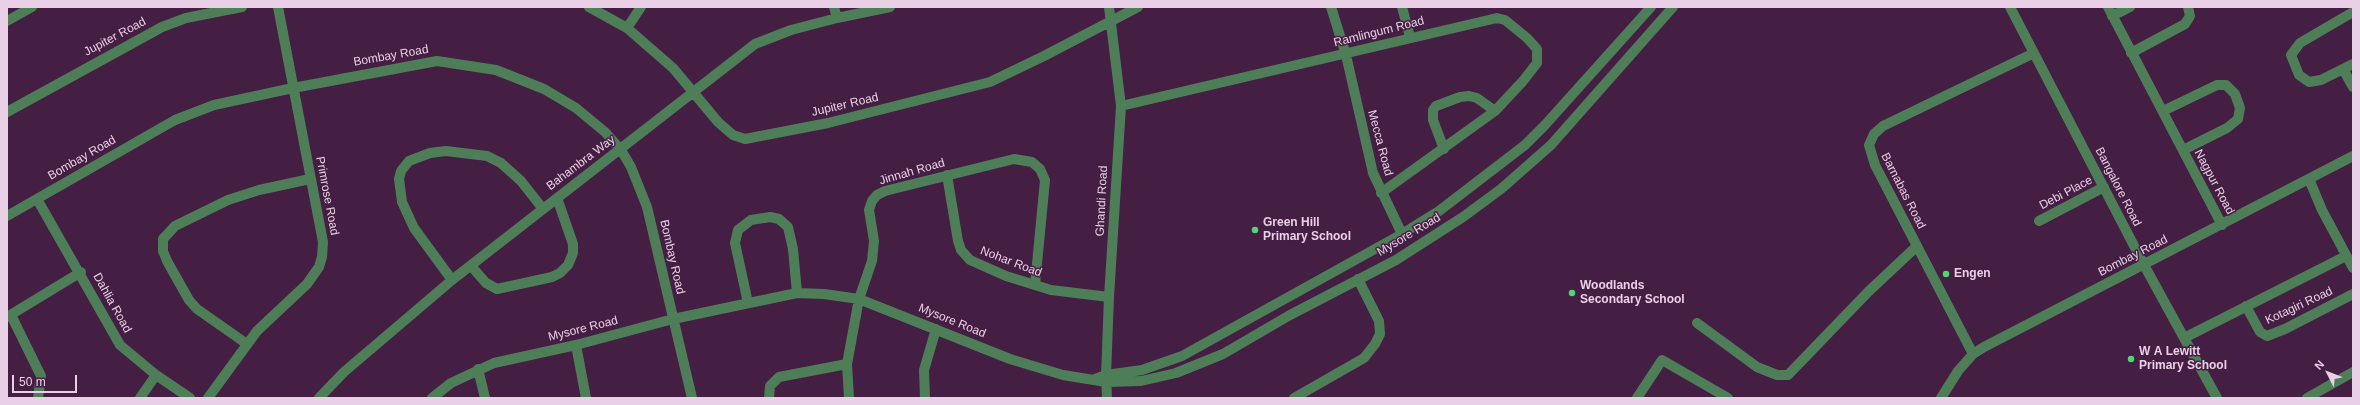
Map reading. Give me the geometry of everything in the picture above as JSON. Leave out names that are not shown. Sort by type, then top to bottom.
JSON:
[{"type":"street","points":[[7,21],[32,7]]},
{"type":"street","name":"Jupiter Road","points":[[7,112],[162,27],[186,18],[242,7]]},
{"type":"street","name":"Primrose Road","points":[[208,398],[247,344],[267,320],[300,292],[319,267],[323,242],[278,7]]},
{"type":"street","name":"Jupiter Road","points":[[589,7],[627,28],[673,68],[726,131],[744,139],[756,138],[844,119],[990,82],[1138,7]]},
{"type":"street","points":[[627,28],[641,7]]},
{"type":"street","points":[[834,7],[837,18]]},
{"type":"street","name":"Bahambra Way","points":[[319,398],[344,372],[452,280],[472,267],[543,209],[621,150],[755,44],[791,30],[837,18],[890,7]]},
{"type":"street","name":"Ghandi Road","points":[[1107,398],[1106,379],[1121,106],[1109,7]]},
{"type":"street","points":[[1331,7],[1346,55]]},
{"type":"street","points":[[1402,7],[1410,37]]},
{"type":"street","name":"Mysore Road","points":[[1106,379],[1142,370],[1182,356],[1402,234],[1465,192],[1525,145],[1651,7]]},
{"type":"street","name":"Mysore Road","points":[[432,398],[451,383],[478,369],[494,363],[576,345],[673,319],[797,293],[824,294],[859,300],[1037,368],[1063,375],[1095,379],[1153,378],[1196,366],[1222,354],[1290,315],[1396,260],[1439,233],[1524,170],[1551,145],[1673,7]]},
{"type":"street","name":"Bangalore Road","points":[[2010,7],[2144,265],[2217,398]]},
{"type":"street","name":"Nagpur Road","points":[[2108,7],[2222,225]]},
{"type":"street","points":[[2112,16],[2130,7]]},
{"type":"street","points":[[2131,52],[2185,24],[2190,16],[2188,7]]},
{"type":"street","points":[[2353,12],[2300,43],[2291,55],[2299,75],[2309,82],[2321,80],[2353,64]]},
{"type":"street","name":"Ramlingum Road","points":[[1121,106],[1346,55],[1410,37],[1497,18],[1505,20],[1527,38],[1537,49],[1537,63],[1495,111],[1382,193]]},
{"type":"street","name":"Barnabas Road","points":[[1973,354],[1869,152],[1871,139],[1883,126],[2034,53]]},
{"type":"street","name":"Mecca Road","points":[[1346,55],[1367,148],[1382,193],[1402,234]]},
{"type":"street","name":"Bombay Road","points":[[7,216],[180,118],[214,105],[418,63],[436,61],[472,65],[521,79],[560,98],[589,118],[621,150],[638,181],[647,207],[692,398]]},
{"type":"street","points":[[2343,69],[2353,87]]},
{"type":"street","name":"Nagpur Road","points":[[2162,111],[2218,85],[2226,85],[2235,94],[2240,108],[2238,119],[2227,128],[2183,150]]},
{"type":"street","points":[[1444,149],[1433,120],[1436,106],[1460,97],[1469,96],[1477,98],[1495,111]]},
{"type":"street","points":[[452,280],[414,228],[402,202],[398,179],[401,171],[409,161],[430,153],[446,152],[487,156],[501,163],[517,177],[543,209]]},
{"type":"street","name":"Bombay Road","points":[[1941,398],[1958,371],[1973,354],[2353,156]]},
{"type":"street","name":"Jinnah Road","points":[[849,398],[847,364],[859,300],[874,251],[869,210],[872,201],[885,191],[1014,159],[1032,162],[1040,169],[1045,180],[1045,199],[1035,285]]},
{"type":"street","name":"Nohar Road","points":[[947,175],[958,241],[965,255],[980,266],[1035,285],[1069,293],[1110,297]]},
{"type":"street","points":[[247,344],[203,313],[189,300],[167,261],[163,251],[163,239],[175,226],[222,202],[259,190],[310,179]]},
{"type":"street","points":[[2309,179],[2322,210],[2353,268]]},
{"type":"street","name":"Debi Place","points":[[2039,221],[2104,187]]},
{"type":"street","points":[[472,267],[486,283],[497,289],[552,277],[560,273],[568,265],[573,253],[571,239],[557,198]]},
{"type":"street","name":"Dahlia Road","points":[[38,199],[120,345],[156,376],[190,398]]},
{"type":"street","points":[[748,303],[735,243],[738,230],[751,220],[770,217],[779,219],[788,227],[793,249],[797,293]]},
{"type":"street","points":[[1697,323],[1757,367],[1777,375],[1788,375],[1868,292],[1917,246]]},
{"type":"street","name":"Kotagiri Road","points":[[2184,338],[2346,256]]},
{"type":"street","points":[[38,398],[41,376],[9,316],[80,272]]},
{"type":"street","points":[[1294,398],[1364,358],[1375,344],[1380,334],[1379,321],[1358,279]]},
{"type":"street","name":"Kotagiri Road","points":[[2246,306],[2260,332],[2267,336],[2285,329],[2353,294]]},
{"type":"street","points":[[925,398],[924,370],[936,329]]},
{"type":"street","points":[[576,345],[586,398]]},
{"type":"street","points":[[1637,398],[1662,360],[1728,398]]},
{"type":"street","points":[[770,398],[770,386],[778,377],[847,364]]},
{"type":"street","points":[[478,369],[485,398]]},
{"type":"street","points":[[2307,398],[2353,372]]},
{"type":"street","points":[[140,398],[156,376]]},
{"type":"place","name":"Green Hill Primary School","points":[[1255,230]]},
{"type":"place","name":"Engen","points":[[1946,274]]},
{"type":"place","name":"Woodlands Secondary School","points":[[1572,293]]},
{"type":"place","name":"W A Lewitt Primary School","points":[[2131,359]]}]
